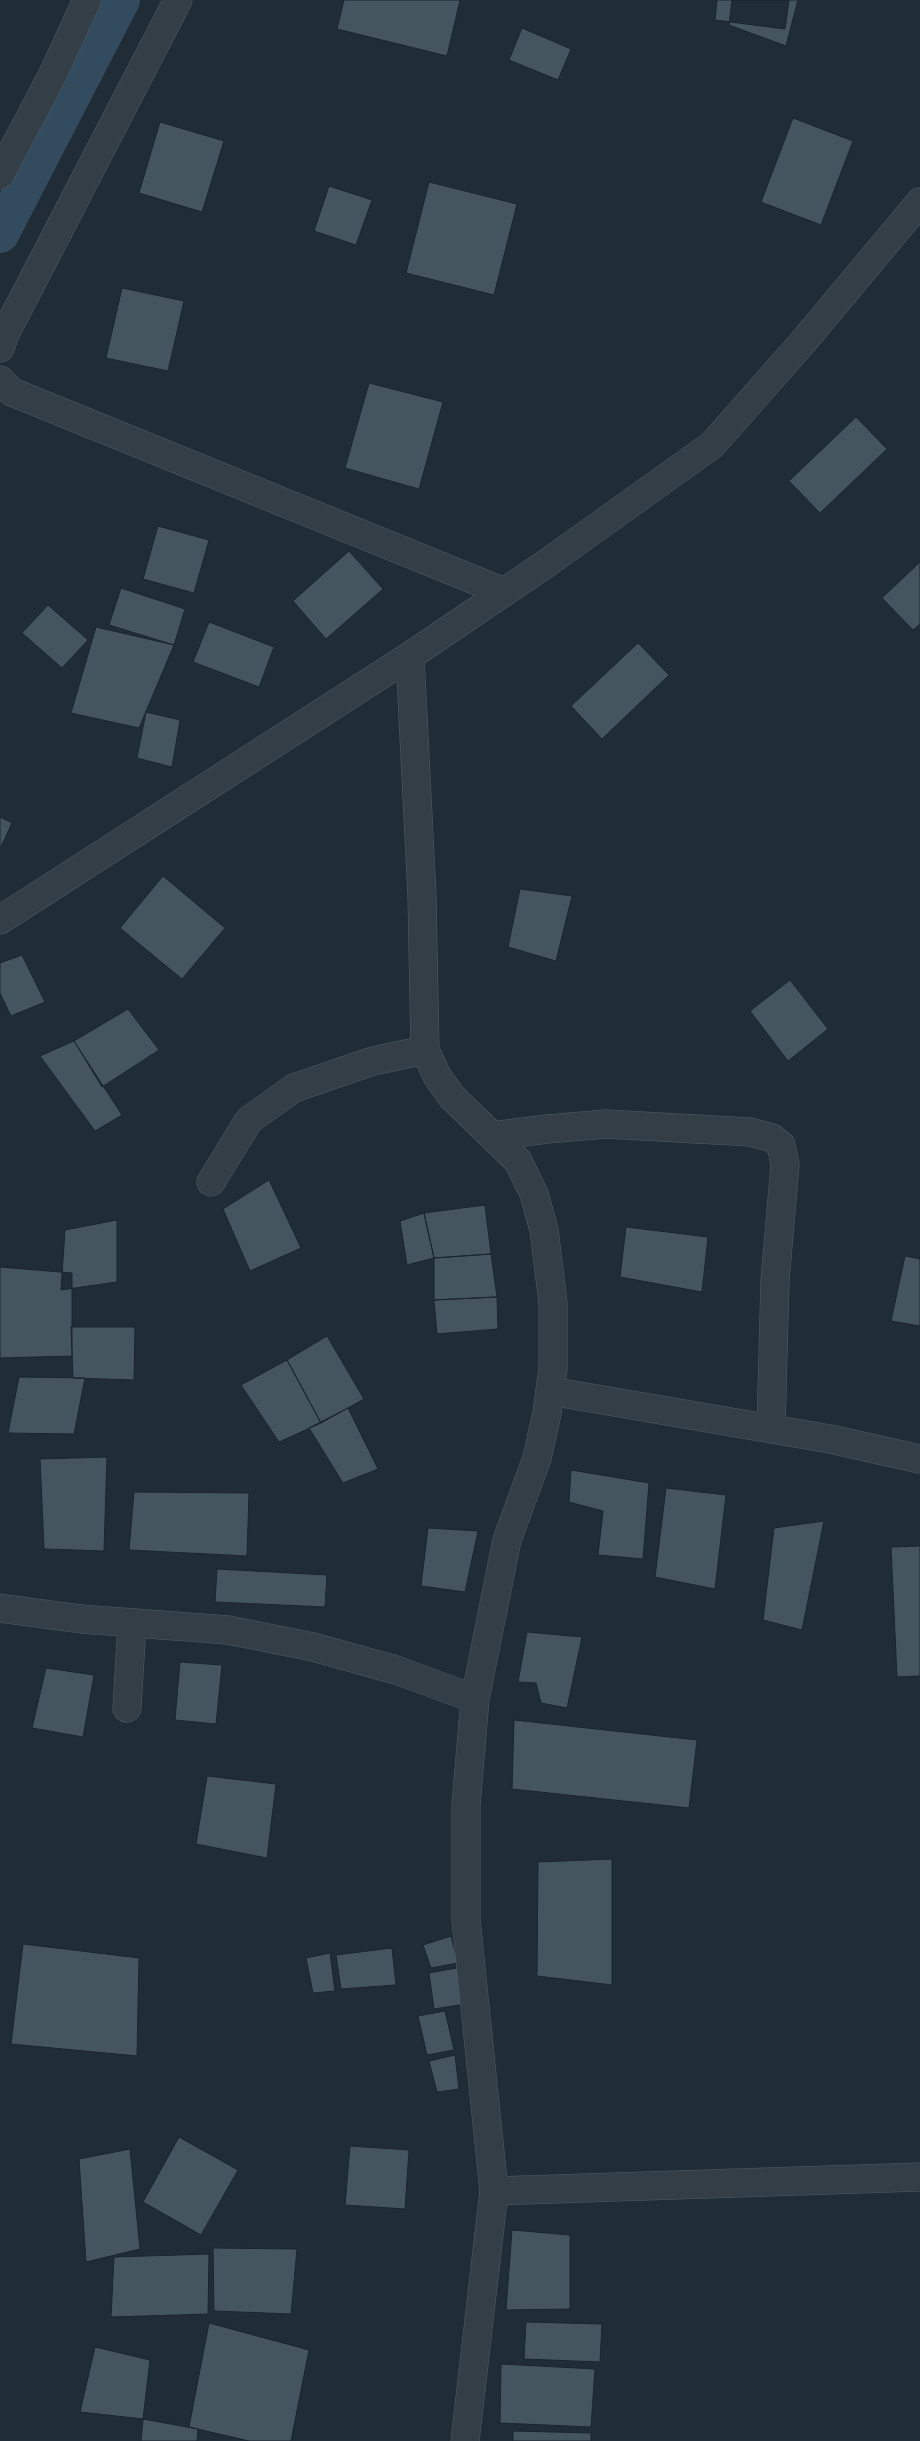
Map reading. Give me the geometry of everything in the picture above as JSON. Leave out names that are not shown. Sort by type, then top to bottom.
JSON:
[{"type":"street","points":[[0,175],[53,74],[87,0]]},
{"type":"street","points":[[0,348],[6,332],[178,0]]},
{"type":"street","points":[[0,920],[410,656],[712,445],[803,342],[920,202]]},
{"type":"street","points":[[0,380],[12,392],[504,592]]},
{"type":"street","points":[[410,656],[422,896],[425,1050],[437,1076],[452,1097],[518,1161],[534,1194],[544,1230],[553,1303],[553,1368],[550,1391],[537,1458],[507,1540],[475,1699],[466,1805],[466,1920],[494,2191],[465,2441]]},
{"type":"street","points":[[211,1182],[249,1120],[294,1088],[373,1061],[425,1050]]},
{"type":"street","points":[[492,1136],[606,1124],[750,1132],[772,1138],[781,1145],[785,1165],[775,1280],[770,1429]]},
{"type":"street","points":[[550,1391],[770,1429],[920,1459]]},
{"type":"street","points":[[0,1608],[81,1619],[228,1630],[312,1647],[396,1670],[475,1699]]},
{"type":"street","points":[[127,1708],[132,1623]]},
{"type":"street","points":[[494,2191],[920,2177]]},
{"type":"building","points":[[344,0],[460,0],[447,56],[337,29]]},
{"type":"building","points":[[717,0],[789,0],[785,29],[715,20]]},
{"type":"building","points":[[732,0],[798,0],[786,46],[729,25]]},
{"type":"building","points":[[522,28],[571,49],[558,80],[509,60]]},
{"type":"building","points":[[793,118],[853,141],[821,225],[761,202]]},
{"type":"building","points":[[160,122],[224,141],[202,212],[139,193]]},
{"type":"building","points":[[429,182],[517,204],[494,295],[406,273]]},
{"type":"building","points":[[329,186],[372,200],[356,245],[314,231]]},
{"type":"building","points":[[122,288],[184,301],[168,371],[106,358]]},
{"type":"building","points":[[369,383],[443,402],[419,489],[345,468]]},
{"type":"building","points":[[856,417],[887,449],[820,513],[789,481]]},
{"type":"building","points":[[158,526],[209,540],[194,593],[143,579]]},
{"type":"building","points":[[349,551],[383,589],[326,639],[293,601]]},
{"type":"building","points":[[920,562],[920,624],[913,630],[882,598]]},
{"type":"building","points":[[121,588],[185,609],[174,645],[109,625]]},
{"type":"building","points":[[48,605],[88,640],[62,668],[22,633]]},
{"type":"building","points":[[209,622],[274,647],[259,687],[193,662]]},
{"type":"building","points":[[96,627],[174,645],[139,728],[71,713]]},
{"type":"building","points":[[638,643],[669,675],[602,739],[571,706]]},
{"type":"building","points":[[146,712],[180,720],[172,767],[137,758]]},
{"type":"building","points":[[0,817],[12,823],[0,849]]},
{"type":"building","points":[[163,876],[225,928],[182,979],[120,928]]},
{"type":"building","points":[[520,889],[572,896],[556,961],[508,947]]},
{"type":"building","points":[[22,955],[45,1002],[11,1016],[0,993],[0,963]]},
{"type":"building","points":[[790,980],[828,1029],[788,1061],[750,1011]]},
{"type":"building","points":[[128,1009],[159,1050],[102,1087],[74,1041]]},
{"type":"building","points":[[74,1041],[122,1115],[95,1131],[40,1056]]},
{"type":"building","points":[[269,1180],[301,1248],[250,1271],[223,1209]]},
{"type":"building","points":[[485,1205],[491,1254],[434,1258],[424,1213]]},
{"type":"building","points":[[424,1213],[434,1258],[407,1265],[400,1221]]},
{"type":"building","points":[[117,1220],[117,1282],[61,1290],[65,1230]]},
{"type":"building","points":[[626,1227],[708,1237],[702,1292],[620,1277]]},
{"type":"building","points":[[491,1254],[497,1297],[434,1300],[434,1258]]},
{"type":"building","points":[[905,1256],[920,1259],[920,1326],[891,1321]]},
{"type":"building","points":[[0,1267],[72,1273],[72,1356],[0,1358]]},
{"type":"building","points":[[497,1297],[498,1329],[437,1334],[434,1300]]},
{"type":"building","points":[[71,1327],[135,1327],[134,1380],[73,1378]]},
{"type":"building","points":[[327,1336],[364,1399],[321,1423],[287,1360]]},
{"type":"building","points":[[287,1360],[321,1423],[279,1442],[241,1385]]},
{"type":"building","points":[[19,1377],[85,1378],[74,1434],[8,1433]]},
{"type":"building","points":[[348,1408],[378,1469],[343,1483],[309,1428]]},
{"type":"building","points":[[107,1457],[104,1551],[44,1549],[40,1459]]},
{"type":"building","points":[[571,1470],[649,1483],[643,1559],[598,1555],[603,1511],[569,1502]]},
{"type":"building","points":[[666,1488],[726,1495],[715,1589],[655,1577]]},
{"type":"building","points":[[134,1492],[249,1493],[247,1556],[129,1550]]},
{"type":"building","points":[[824,1521],[802,1630],[763,1620],[774,1528]]},
{"type":"building","points":[[428,1528],[478,1531],[465,1592],[421,1586]]},
{"type":"building","points":[[920,1546],[920,1676],[897,1677],[891,1547]]},
{"type":"building","points":[[217,1569],[327,1575],[325,1607],[215,1602]]},
{"type":"building","points":[[527,1632],[582,1637],[567,1708],[541,1703],[536,1683],[518,1682]]},
{"type":"building","points":[[180,1662],[222,1665],[216,1724],[175,1720]]},
{"type":"building","points":[[46,1668],[94,1675],[83,1737],[32,1728]]},
{"type":"building","points":[[514,1720],[697,1740],[689,1808],[512,1789]]},
{"type":"building","points":[[207,1776],[276,1784],[267,1858],[196,1844]]},
{"type":"building","points":[[612,1859],[612,1985],[537,1976],[538,1862]]},
{"type":"building","points":[[451,1936],[458,1963],[431,1968],[423,1945]]},
{"type":"building","points":[[23,1944],[139,1958],[137,2056],[11,2044]]},
{"type":"building","points":[[392,1948],[396,1985],[341,1989],[336,1955]]},
{"type":"building","points":[[330,1953],[335,1991],[313,1993],[306,1958]]},
{"type":"building","points":[[462,1967],[465,2004],[434,2009],[429,1973]]},
{"type":"building","points":[[445,2011],[454,2050],[427,2055],[418,2016]]},
{"type":"building","points":[[455,2055],[459,2089],[437,2092],[429,2061]]},
{"type":"building","points":[[179,2137],[238,2170],[201,2235],[143,2202]]},
{"type":"building","points":[[350,2146],[409,2150],[405,2209],[345,2205]]},
{"type":"building","points":[[130,2149],[140,2249],[86,2262],[79,2159]]},
{"type":"building","points":[[512,2230],[570,2235],[570,2309],[506,2310]]},
{"type":"building","points":[[213,2248],[297,2249],[291,2314],[214,2311]]},
{"type":"building","points":[[209,2254],[208,2314],[111,2317],[114,2257]]},
{"type":"building","points":[[526,2322],[602,2324],[600,2362],[524,2359]]},
{"type":"building","points":[[209,2323],[309,2350],[291,2441],[249,2441],[189,2427]]},
{"type":"building","points":[[95,2347],[150,2360],[143,2419],[80,2412]]},
{"type":"building","points":[[501,2364],[595,2369],[591,2427],[500,2423]]},
{"type":"building","points":[[143,2419],[198,2429],[197,2441],[141,2441]]},
{"type":"building","points":[[513,2431],[591,2433],[591,2441],[513,2441]]},
{"type":"waterway","points":[[0,234],[121,0]]}]
